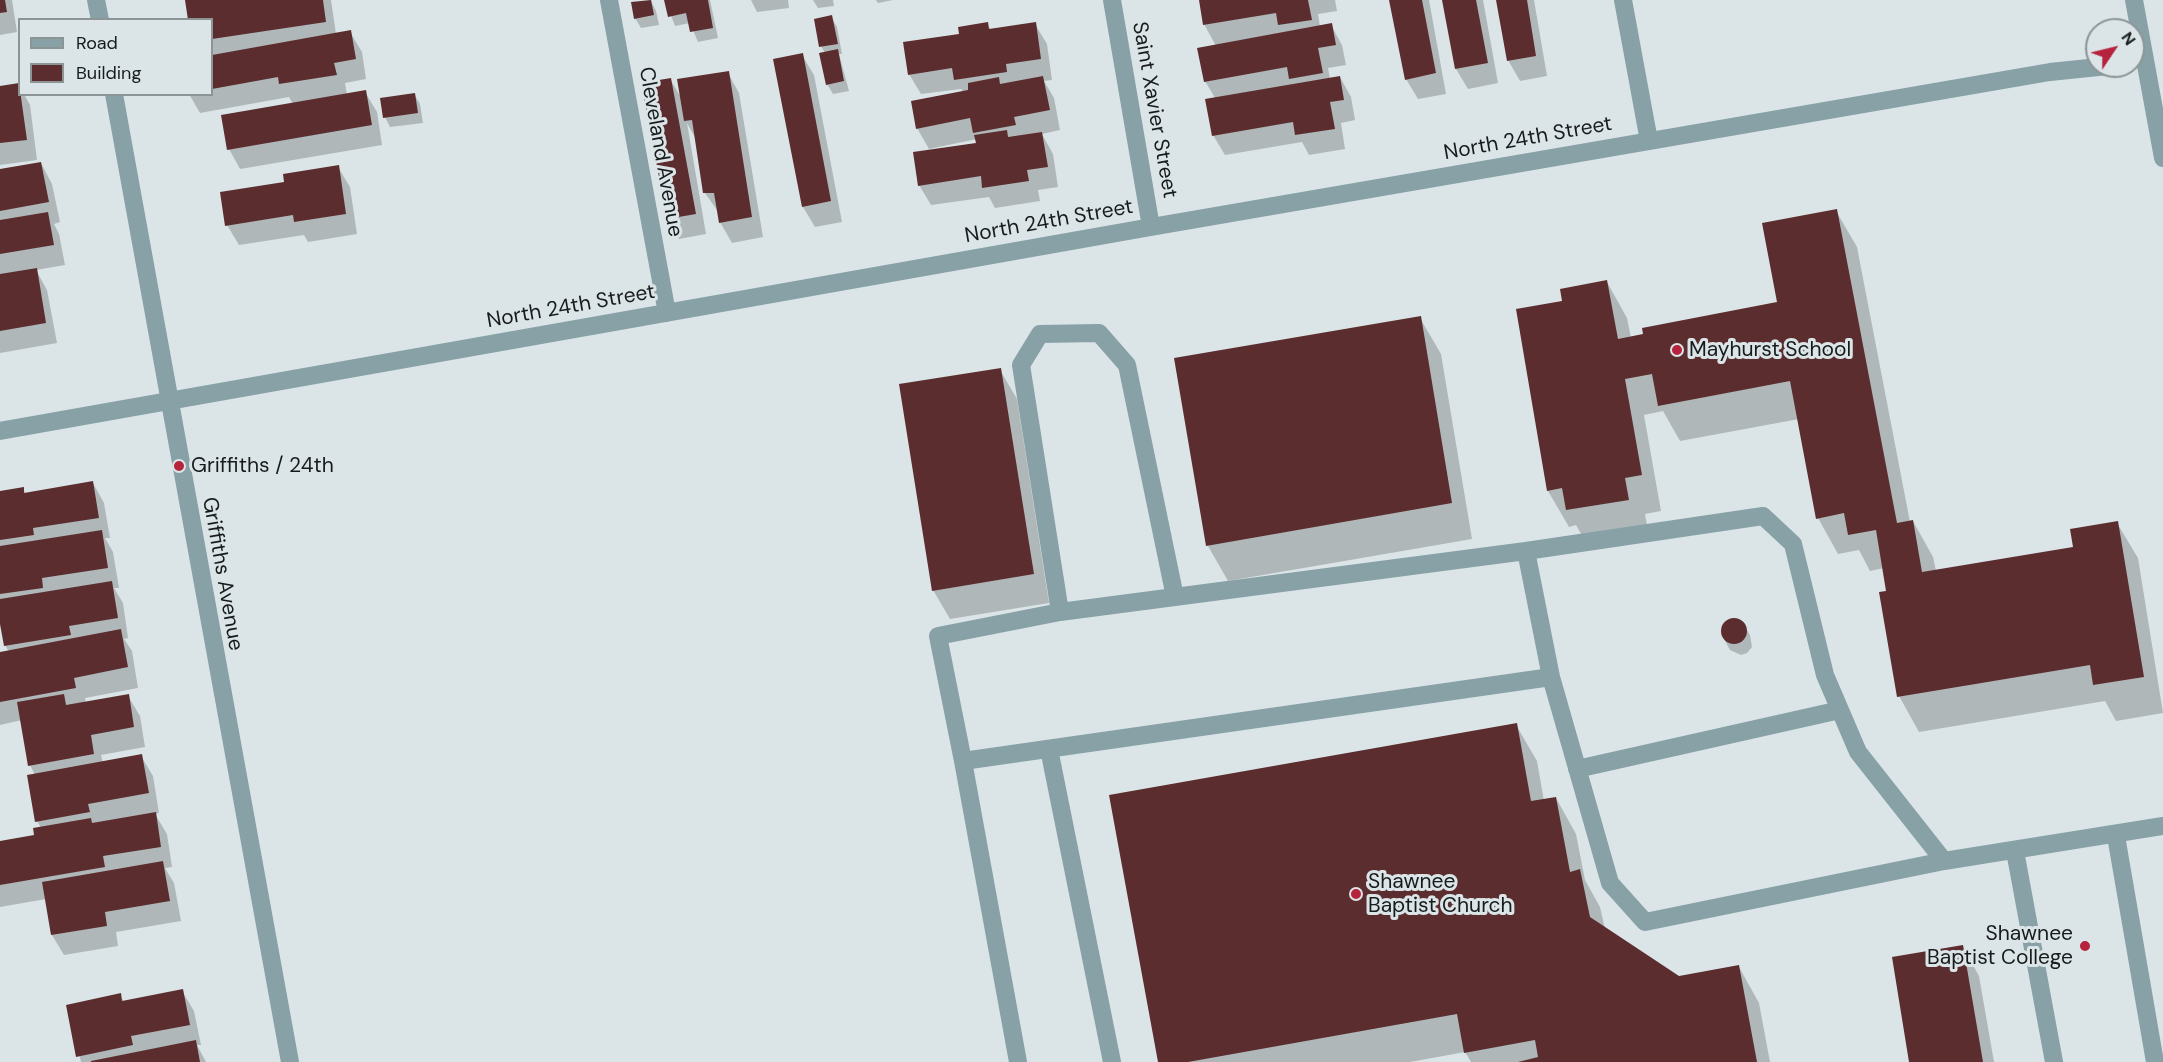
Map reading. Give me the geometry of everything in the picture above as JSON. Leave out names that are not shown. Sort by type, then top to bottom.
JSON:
[{"type":"street","points":[[96,0],[100,18]]},
{"type":"street","name":"Cleveland Avenue","points":[[609,0],[667,313]]},
{"type":"street","name":"Saint Xavier Street","points":[[1112,0],[1151,227]]},
{"type":"street","points":[[1623,0],[1649,141]]},
{"type":"street","points":[[2134,0],[2135,18]]},
{"type":"street","name":"North 24th Street","points":[[0,431],[1151,227],[2050,72],[2085,68]]},
{"type":"street","points":[[2143,78],[2163,158]]},
{"type":"street","name":"Griffiths Avenue","points":[[114,96],[290,1062]]},
{"type":"street","points":[[1060,612],[1021,365],[1040,334],[1099,333],[1127,366],[1175,597]]},
{"type":"street","points":[[1018,1062],[938,636],[1060,612],[1526,551],[1763,516],[1793,544],[1825,675],[1858,752],[1944,861]]},
{"type":"street","points":[[1526,551],[1551,677],[1610,883],[1645,922],[1944,861],[2116,836],[2163,826]]},
{"type":"street","points":[[963,761],[1551,677]]},
{"type":"street","points":[[1577,769],[1840,710]]},
{"type":"street","points":[[1048,750],[1112,1062]]},
{"type":"street","points":[[2116,836],[2155,1062]]},
{"type":"street","points":[[2015,851],[2054,1062]]},
{"type":"building","points":[[0,0],[5,0],[7,12],[0,13]]},
{"type":"building","points":[[185,0],[323,0],[326,22],[213,39],[213,18],[188,18]]},
{"type":"building","points":[[651,0],[654,15],[634,19],[631,2]]},
{"type":"building","points":[[664,0],[708,0],[713,28],[690,32],[686,13],[668,17]]},
{"type":"building","points":[[1199,0],[1308,0],[1312,20],[1278,25],[1276,13],[1203,25]]},
{"type":"building","points":[[1389,0],[1422,0],[1436,73],[1405,80]]},
{"type":"building","points":[[1442,0],[1476,0],[1488,63],[1455,69]]},
{"type":"building","points":[[1496,0],[1527,0],[1536,56],[1507,61]]},
{"type":"building","points":[[832,15],[838,44],[819,47],[814,19]]},
{"type":"building","points":[[988,22],[989,29],[1036,22],[1041,59],[1006,64],[1007,72],[954,80],[952,68],[908,75],[903,42],[959,34],[958,27]]},
{"type":"building","points":[[1332,23],[1336,45],[1318,48],[1323,73],[1289,79],[1287,67],[1204,82],[1197,48]]},
{"type":"building","points":[[351,30],[356,59],[334,63],[337,75],[279,84],[278,77],[213,89],[213,55]]},
{"type":"building","points":[[838,49],[844,81],[826,85],[819,53]]},
{"type":"building","points":[[803,53],[831,201],[802,207],[773,59]]},
{"type":"building","points":[[729,71],[752,217],[719,223],[714,193],[703,193],[692,120],[684,121],[677,79]]},
{"type":"building","points":[[1043,76],[1050,110],[1014,117],[1016,125],[973,133],[970,118],[916,129],[911,101],[968,90],[968,83],[999,77],[1000,84]]},
{"type":"building","points":[[1340,76],[1344,100],[1330,102],[1335,129],[1295,135],[1293,122],[1212,136],[1205,99]]},
{"type":"building","points":[[671,78],[696,214],[667,219],[641,83]]},
{"type":"building","points":[[18,83],[18,96],[21,96],[27,140],[0,143],[0,86]]},
{"type":"building","points":[[366,90],[372,125],[227,150],[221,115]]},
{"type":"building","points":[[415,93],[418,113],[383,118],[380,98]]},
{"type":"building","points":[[1007,130],[1008,137],[1042,132],[1048,167],[1027,170],[1029,181],[982,188],[981,176],[918,186],[913,152],[976,143],[974,135]]},
{"type":"building","points":[[41,162],[49,202],[0,211],[0,169]]},
{"type":"building","points":[[339,165],[346,214],[294,222],[293,215],[225,226],[220,192],[284,182],[283,174]]},
{"type":"building","points":[[1837,209],[1897,523],[1913,520],[1922,572],[2073,547],[2070,529],[2118,521],[2144,677],[2093,685],[2090,665],[1897,697],[1879,592],[1886,591],[1876,530],[1848,535],[1844,513],[1816,519],[1790,381],[1658,406],[1652,374],[1625,379],[1642,475],[1625,478],[1629,500],[1566,510],[1562,488],[1547,491],[1516,309],[1562,301],[1560,289],[1607,280],[1618,339],[1643,334],[1642,328],[1777,302],[1762,223]]},
{"type":"building","points":[[48,212],[54,245],[0,254],[0,220]]},
{"type":"building","points":[[37,268],[46,323],[0,331],[0,274]]},
{"type":"building","points":[[1421,316],[1452,503],[1206,546],[1174,358]]},
{"type":"building","points":[[1001,368],[1034,574],[932,591],[899,384]]},
{"type":"building","points":[[93,481],[99,518],[33,528],[34,535],[0,540],[0,491],[24,487],[24,493]]},
{"type":"building","points":[[102,530],[108,568],[42,578],[43,588],[0,594],[0,546]]},
{"type":"building","points":[[112,581],[118,618],[69,626],[71,635],[4,646],[0,624],[0,599]]},
{"type":"building","points":[[1734,618],[1743,622],[1747,631],[1743,640],[1734,644],[1725,640],[1721,631],[1725,622]]},
{"type":"building","points":[[121,629],[128,667],[74,678],[76,688],[0,702],[0,652]]},
{"type":"building","points":[[64,694],[66,705],[129,694],[134,727],[91,735],[94,754],[28,766],[17,702]]},
{"type":"building","name":"Shawnee Baptist Church","points":[[1517,723],[1531,801],[1556,797],[1570,872],[1580,869],[1590,917],[1679,976],[1739,965],[1757,1062],[1518,1062],[1538,1057],[1535,1040],[1464,1053],[1457,1014],[1188,1062],[1158,1062],[1109,795]]},
{"type":"building","points":[[142,754],[149,793],[88,804],[90,812],[35,822],[27,775]]},
{"type":"building","points":[[156,812],[161,847],[103,856],[105,867],[0,885],[0,841],[34,835],[33,828],[91,818],[92,823]]},
{"type":"building","points":[[163,861],[170,901],[105,912],[107,926],[51,935],[42,882]]},
{"type":"building","points":[[1963,945],[1983,1062],[1909,1062],[1892,957]]},
{"type":"building","points":[[183,989],[190,1025],[131,1036],[133,1045],[76,1057],[66,1005],[121,993],[122,1001]]},
{"type":"building","points":[[196,1040],[200,1062],[91,1062],[91,1061]]},
{"type":"place","name":"Mayhurst School","points":[[1677,350]]},
{"type":"place","name":"Griffiths / 24th","points":[[179,466]]},
{"type":"place","name":"Shawnee Baptist Church","points":[[1356,894]]},
{"type":"place","name":"Shawnee Baptist College","points":[[2085,946]]}]
